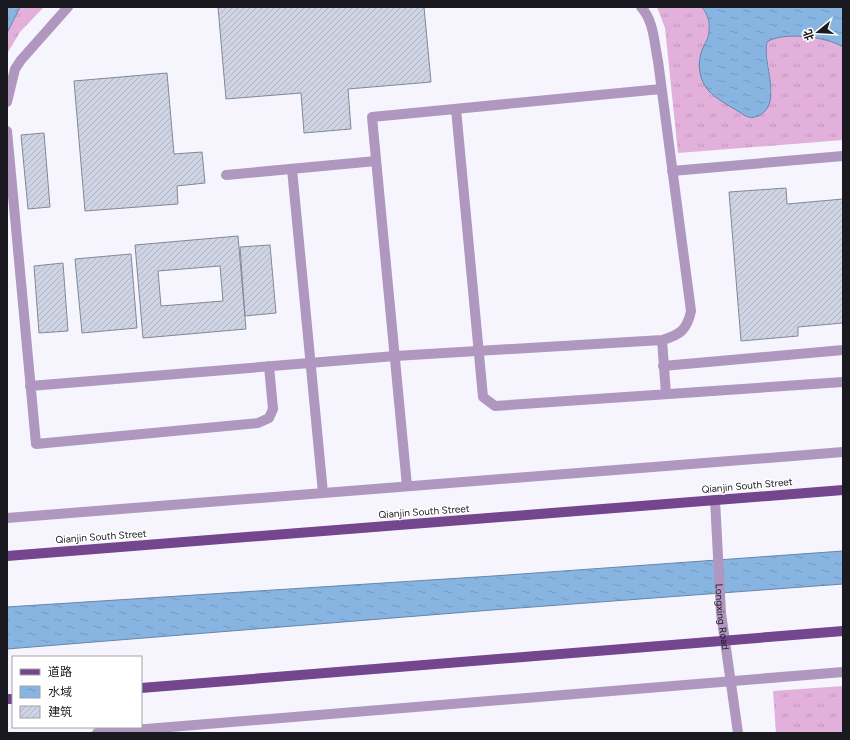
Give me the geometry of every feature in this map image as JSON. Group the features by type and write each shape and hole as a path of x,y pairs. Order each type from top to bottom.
{"main road":[{"name":"Qianjin South Street","path":"7,556 843,490"},
{"path":"142,688 843,631"}],"street":[{"path":"7,102 15,69 20,60 68,7"},
{"path":"30,386 395,356 662,340 673,337 682,332 689,321 691,311 652,28 649,17 641,7"},
{"path":"407,486 372,117 661,89"},
{"path":"456,109 483,397 495,406 843,382"},
{"path":"7,131 36,444 258,423 268,418 273,409 269,366"},
{"path":"672,171 843,156"},
{"path":"226,175 376,161"},
{"path":"292,169 323,493"},
{"path":"662,340 666,394"},
{"path":"664,366 843,350"},
{"path":"7,518 843,452"},
{"name":"Longxing Road","path":"715,500 721,613 738,733"},
{"path":"97,733 843,672"}],"green space":[{"path":"20,7 44,7 20,32 7,54 7,33"},
{"path":"657,7 702,7 708,19 709,30 701,52 772,94 766,47 767,42 783,37 794,36 827,40 843,47 843,140 678,153 665,28"},
{"path":"843,686 843,733 776,733 773,691"}],"water":[{"path":"7,7 20,7 7,33"},
{"path":"702,7 843,7 843,47 827,40 794,36 774,39 767,42 766,51 771,93 770,103 766,111 758,116 745,116 715,97 705,86 701,76 699,66 700,55 707,40 709,27 708,18"},
{"path":"843,551 843,584 492,610 7,649 7,607 493,576"}],"building":[{"path":"218,7 424,7 431,82 348,89 351,129 304,133 301,93 226,99"},
{"path":"167,73 174,154 202,152 205,183 177,186 178,204 85,211 74,81"},
{"path":"44,133 50,207 28,209 21,135"},
{"path":"786,188 787,204 843,199 843,323 798,327 798,336 741,341 729,192"},
{"path":"238,236 246,329 143,338 135,245","holes":["220,266 223,301 161,306 158,271"]},
{"path":"270,245 276,313 245,316 240,247"},
{"path":"131,254 137,328 82,333 75,259"},
{"path":"63,263 68,331 39,333 34,266"}]}
